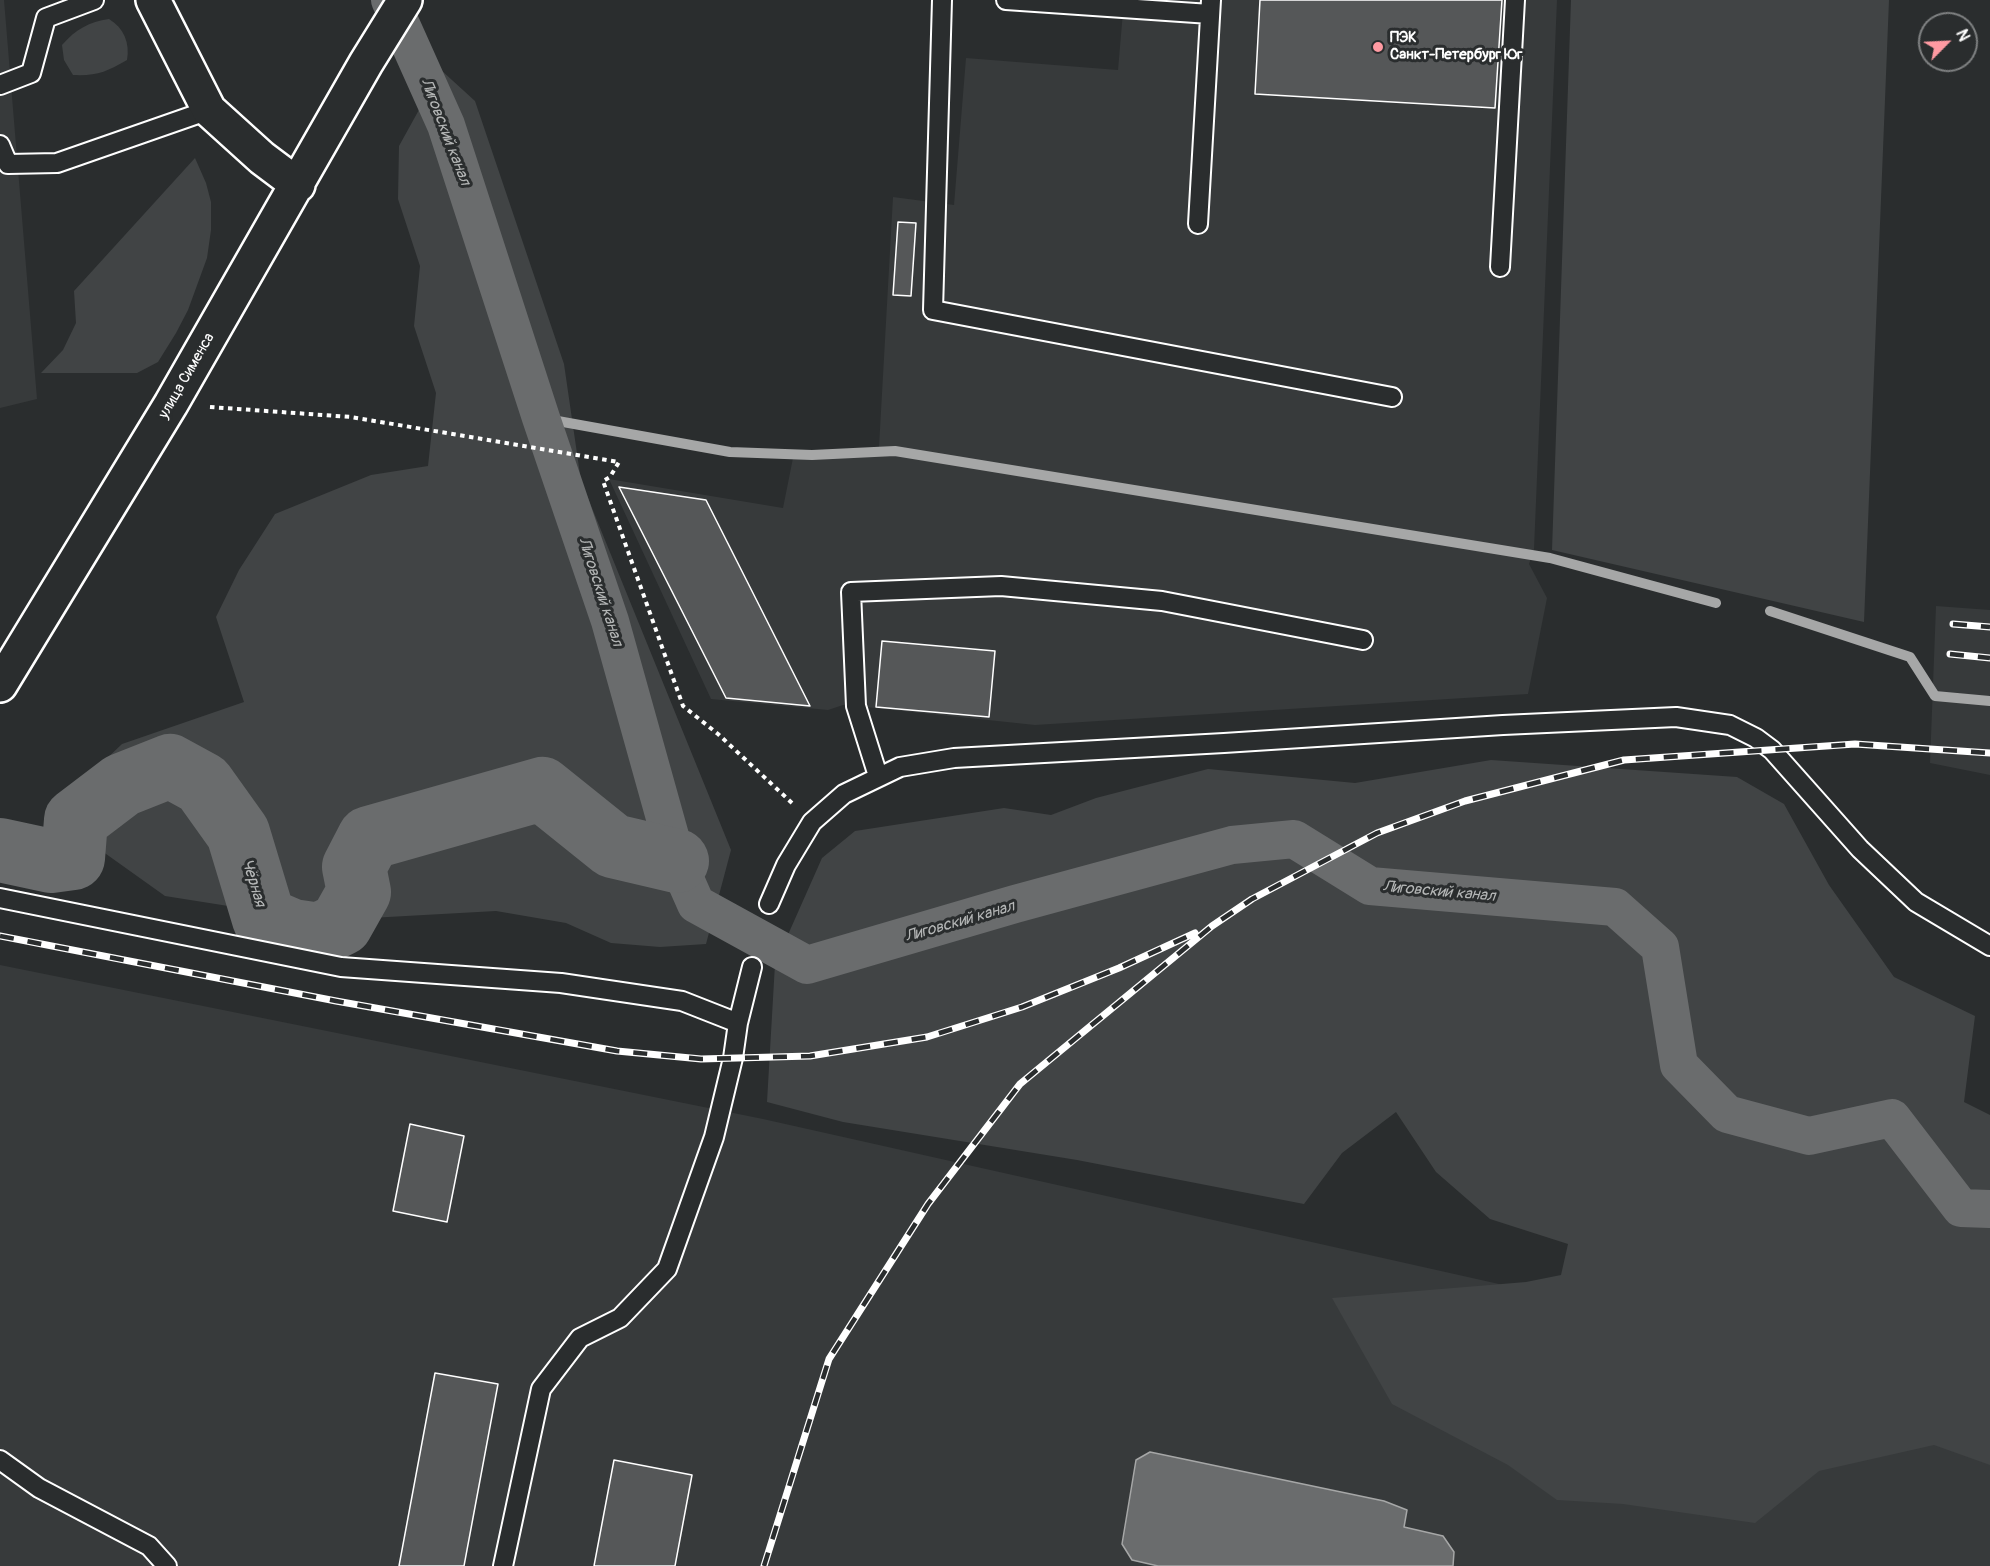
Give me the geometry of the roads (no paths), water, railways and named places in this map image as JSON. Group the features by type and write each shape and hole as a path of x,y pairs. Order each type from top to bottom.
{"street":[{"path":"153,0 209,110 262,158 298,185"},
{"name":"улица Сименса","path":"0,684 171,404 366,63 405,0"}],"lane":[{"path":"0,85 31,73 46,18 94,0"},
{"path":"942,0 933,310 1392,397"},
{"path":"1006,0 1211,7 1198,224"},
{"path":"1500,267 1515,0"},
{"path":"0,146 4,164 57,163 209,110"},
{"path":"878,776 856,706 851,592 1001,586 1036,589 1162,601 1363,640"},
{"path":"769,904 786,865 812,822 844,794 900,767 954,758 1503,724 1676,717 1730,725 1756,738 1772,750 1860,849 1916,902 1990,946"},
{"path":"0,898 341,968 561,983 682,1001 738,1023"},
{"path":"503,1566 541,1389 580,1338 620,1318 668,1269 714,1137 752,967"},
{"path":"0,1460 39,1488 149,1546 167,1566"}],"waterway":[{"name":"Лиговский канал","path":"390,0 446,125 610,621 677,861 696,904 807,965 1015,904 1232,845 1294,839 1370,886 1615,907 1660,947 1679,1065 1727,1114 1809,1136 1892,1118 1961,1208 1990,1209"},
{"path":"541,418 730,452 812,455 895,451 1550,558 1716,603"},
{"path":"1770,611 1910,657 1935,696 1990,701"},
{"name":"Чёрная","path":"0,850 51,861 73,858 76,820 122,785 170,766 203,784 238,833 264,919 292,931 319,935 341,924 359,892 354,867 369,838 542,789 613,846 677,861"}],"railway":[{"path":"1953,624 1990,627"},
{"path":"1950,654 1990,658"},
{"path":"764,1566 829,1359 928,1204 1020,1084 1212,926 1252,899 1377,833 1465,801 1624,760 1855,744 1990,753"},
{"path":"0,936 336,1001 617,1051 701,1059 810,1056 927,1037 1022,1007 1119,968 1195,933"}],"place":[{"name":"ПЭК Санкт-Петербург Юг","path":"1378,47"}]}
